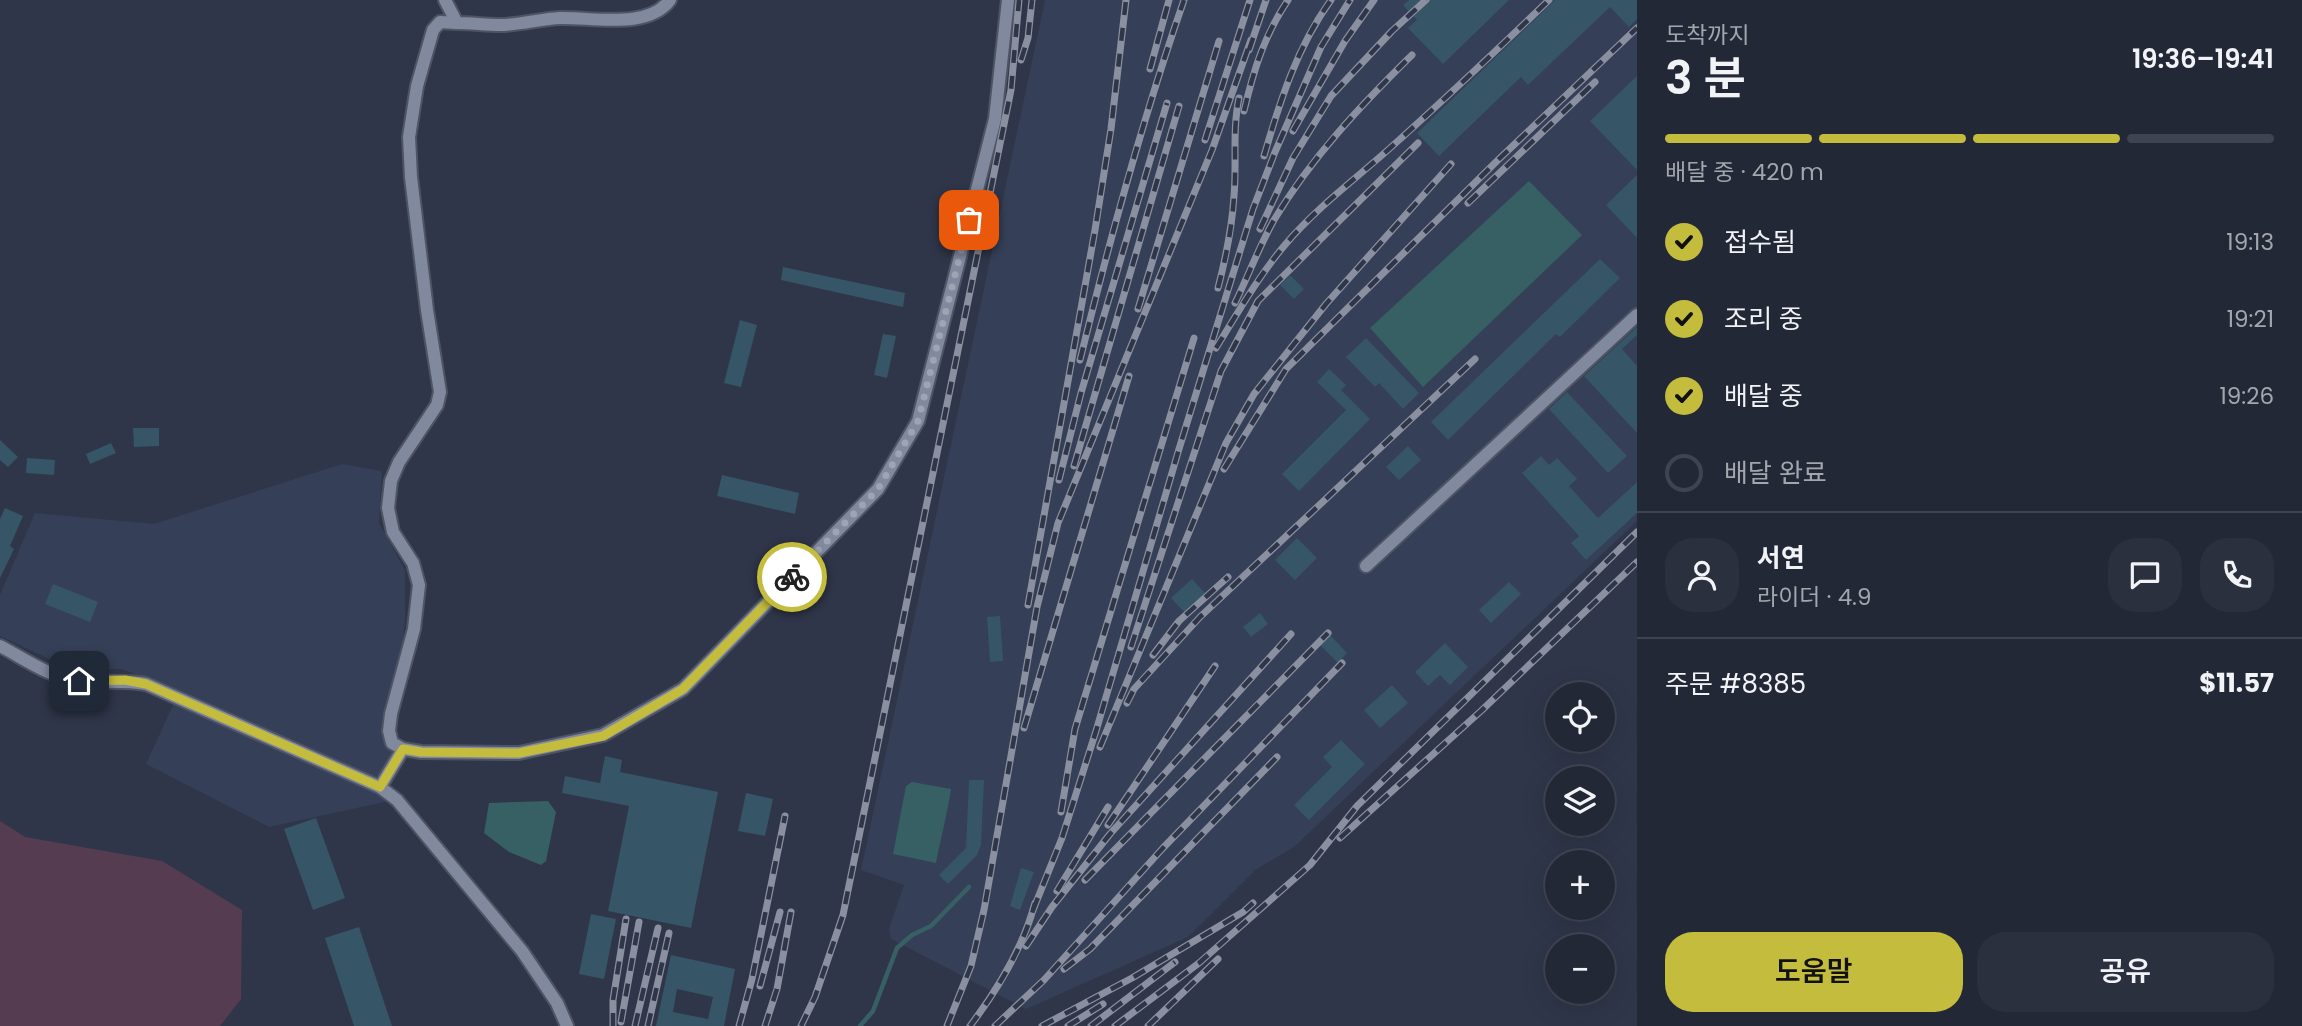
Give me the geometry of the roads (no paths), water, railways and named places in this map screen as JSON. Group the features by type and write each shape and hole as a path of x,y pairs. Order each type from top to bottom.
{"street":[{"path":"445,0 457,23"},
{"path":"670,0 664,8 633,19 599,21 565,18 503,25 440,22 433,30 417,86 409,136 411,177 440,392 437,405 398,463 391,481 388,508 393,532 413,563 419,584 414,629 391,714 392,743 403,749 421,752 519,753 603,736 683,689 878,489 918,421 995,119 1008,0"},
{"path":"1366,566 1637,315"},
{"path":"0,646 58,676 79,681 125,680 146,684 380,787 412,816 522,951 557,1003 567,1026"},
{"path":"380,787 403,749"}],"waterway":[{"path":"860,1026 873,1011 897,948 912,935 931,926 969,887"}],"railway":[{"path":"801,1026 815,997 843,915 1011,90 1019,0"},
{"path":"1021,60 1028,38 1032,0"},
{"path":"1028,605 1095,230 1111,129 1126,0"},
{"path":"1150,69 1169,0"},
{"path":"1080,360 1128,178 1184,0"},
{"path":"1205,140 1250,0"},
{"path":"1249,50 1266,0"},
{"path":"1244,111 1261,53 1288,0"},
{"path":"1264,156 1283,95 1299,56 1308,36 1331,0"},
{"path":"1033,910 1062,838 1096,731 1253,209 1321,47 1350,0"},
{"path":"1293,131 1345,41 1374,0"},
{"path":"1260,229 1293,158 1331,96 1392,31 1426,0"},
{"path":"1216,348 1265,270 1296,233 1321,207 1430,112 1549,0"},
{"path":"1224,469 1286,369 1499,159 1637,28"},
{"path":"947,1026 971,966 984,910 1037,607 1058,523 1212,150 1251,40"},
{"path":"1138,309 1219,41"},
{"path":"1235,303 1258,251 1288,197 1320,154 1412,55"},
{"path":"1468,203 1595,82"},
{"path":"1218,288 1232,220 1239,98"},
{"path":"1059,480 1081,393 1167,103"},
{"path":"1074,466 1179,106"},
{"path":"1131,647 1221,371 1258,301 1418,143"},
{"path":"1100,747 1226,443 1254,394 1326,304 1451,164"},
{"path":"1061,812 1075,729 1194,338"},
{"path":"1127,703 1134,689 1200,617 1475,359"},
{"path":"1024,728 1129,376"},
{"path":"1115,1026 1199,963 1310,865 1357,806 1637,532"},
{"path":"1340,838 1481,711 1637,562"},
{"path":"1153,655 1179,621 1228,577"},
{"path":"1085,880 1328,633"},
{"path":"1026,946 1052,907 1110,834 1291,634"},
{"path":"995,1026 1044,980 1163,848 1342,663"},
{"path":"1108,825 1215,666"},
{"path":"1064,969 1090,949 1277,757"},
{"path":"1057,891 1108,807"},
{"path":"739,1026 752,979 785,816"},
{"path":"970,1026 1009,968 1035,903"},
{"path":"1042,1026 1132,978 1243,912 1253,903"},
{"path":"760,986 780,912"},
{"path":"765,1026 777,989 791,912"},
{"path":"613,1026 613,1000 626,919"},
{"path":"621,1022 639,922"},
{"path":"635,1026 658,928"},
{"path":"648,1026 669,933"},
{"path":"1148,1026 1218,959"},
{"path":"1091,1026 1175,962"},
{"path":"1068,1026 1103,1004"}]}
